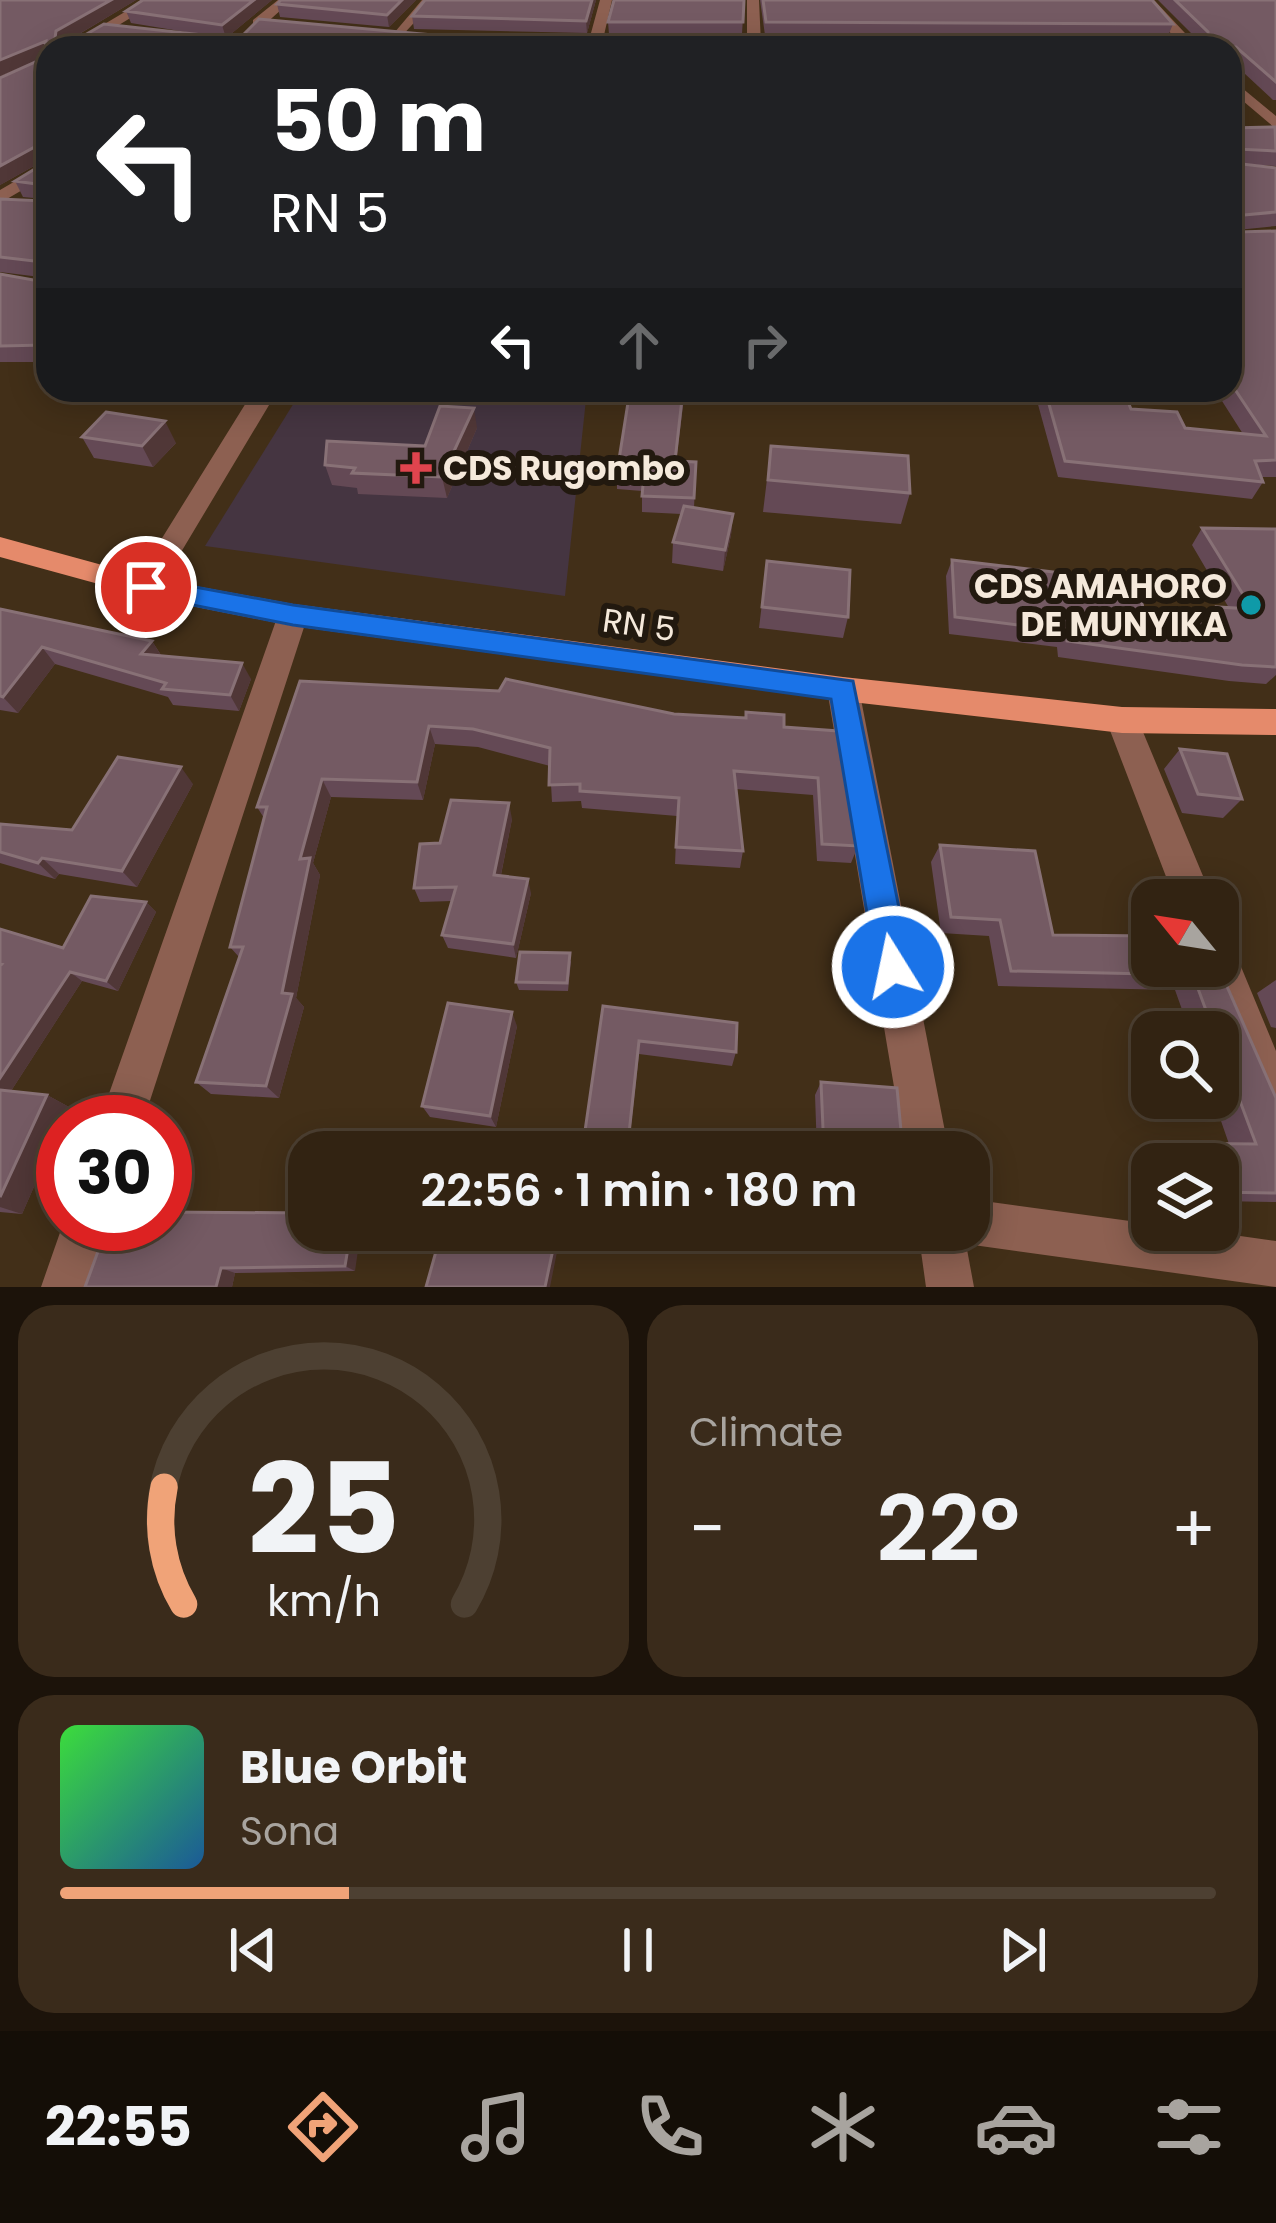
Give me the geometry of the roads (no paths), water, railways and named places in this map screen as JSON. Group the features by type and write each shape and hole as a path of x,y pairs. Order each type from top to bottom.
{"main road":[{"name":"RN 5","path":"0,547 146,587 293,615 843,689 1122,720 1276,722"}],"street":[{"path":"92,36 154,0"},
{"path":"244,35 286,0"},
{"path":"374,34 394,36 429,0"},
{"path":"598,36 606,0"},
{"path":"753,0 754,36"},
{"path":"1147,0 1180,36"},
{"path":"258,23 277,25"},
{"path":"106,28 127,32"},
{"path":"1242,93 1276,124"},
{"path":"0,201 36,176"},
{"path":"0,201 32,207"},
{"path":"146,587 259,402"},
{"path":"130,1095 293,615"},
{"path":"843,689 923,1131"},
{"path":"1122,720 1186,879"},
{"path":"1230,987 1276,1102"},
{"path":"990,1225 1276,1264"},
{"path":"65,1287 77,1251"},
{"path":"944,1251 950,1287"}],"place":[{"name":"CDS Rugombo","path":"416,468"},
{"name":"CDS AMAHORO DE MUNYIKA","path":"1251,605"}]}
